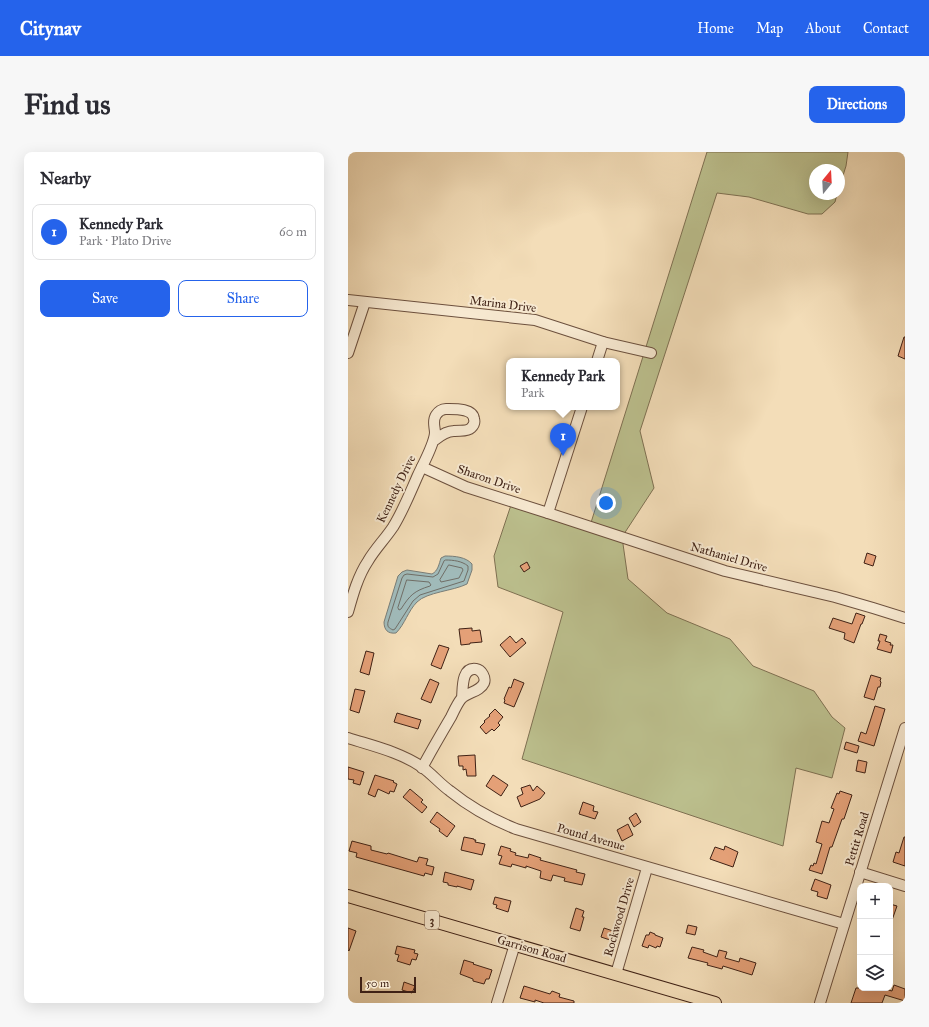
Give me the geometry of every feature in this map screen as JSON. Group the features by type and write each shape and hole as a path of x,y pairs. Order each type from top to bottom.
{"main road":[{"name":"Garrison Road","path":"348,896 715,1003"}],"street":[{"name":"Marina Drive","path":"348,300 535,320 603,342 651,353"},
{"path":"348,353 365,302"},
{"path":"598,358 603,342"},
{"path":"548,513 581,410"},
{"name":"Kennedy Drive","path":"348,612 352,595 360,575 402,512 434,440"},
{"name":"Sharon Drive","path":"422,467 466,487 548,513"},
{"name":"Nathaniel Drive","path":"548,513 725,571 835,597 905,618"},
{"path":"422,768 462,698"},
{"name":"Pettit Road","path":"820,1003 905,728"},
{"name":"Pound Avenue","path":"348,738 398,754 422,768 463,801 491,819 516,829 844,924"},
{"name":"Rockwood Drive","path":"616,974 647,868"},
{"path":"860,872 905,886"},
{"path":"497,1003 515,944"}],"green space":[{"path":"707,152 848,152 845,169 845,164 809,164 809,200 836,200 822,214 808,214 749,197 717,193 640,431 654,488 622,537 628,579 667,613 730,639 753,666 814,691 832,717 845,728 832,778 796,768 783,846 522,759 563,612 498,587 494,556 511,505 589,529"}],"water":[{"path":"445,556 463,558 472,564 472,570 467,584 421,599 414,606 396,633 387,631 384,622 398,576 407,570 432,574 437,569 441,558"}],"building":[{"path":"905,337 905,359 898,356"},
{"path":"867,553 876,556 873,566 864,563"},
{"path":"527,562 530,568 524,572 520,566"},
{"path":"856,613 865,616 854,643 844,639 845,633 829,628 833,618 852,624"},
{"path":"472,628 472,631 480,630 482,642 461,645 459,629"},
{"path":"880,634 887,636 885,641 891,643 890,645 893,645 891,653 877,649 880,641 878,641"},
{"path":"510,636 516,643 522,638 526,643 510,657 500,645"},
{"path":"439,645 449,648 441,669 431,665"},
{"path":"366,651 374,653 369,675 360,672"},
{"path":"871,675 881,678 880,687 878,687 874,700 864,697"},
{"path":"430,679 439,683 431,703 421,699"},
{"path":"514,679 524,683 514,707 504,703 504,699 509,687 511,688"},
{"path":"355,689 365,691 359,713 350,710"},
{"path":"875,706 885,709 874,746 858,741 861,732 866,734"},
{"path":"495,709 503,717 498,723 500,725 494,731 492,729 486,734 480,727"},
{"path":"397,713 421,720 418,729 394,722"},
{"path":"846,742 859,746 857,753 844,749"},
{"path":"475,755 476,776 467,776 466,769 463,770 463,766 459,766 458,756"},
{"path":"858,760 867,762 865,773 856,771"},
{"path":"348,767 364,772 360,785 353,783 354,780 348,779"},
{"path":"375,775 394,781 393,782 397,784 394,792 390,791 389,794 378,789 375,797 368,794"},
{"path":"493,775 508,785 501,796 486,786"},
{"path":"530,785 533,791 537,786 545,793 540,799 521,807 517,797 523,794 521,788"},
{"path":"410,789 423,800 421,802 427,807 422,813 403,797"},
{"path":"840,791 852,795 844,819 842,819 832,847 830,847 822,874 809,870 811,865 813,866 814,863 816,864 822,844 816,842 822,821 829,823 834,809 831,808 837,793 839,794"},
{"path":"583,802 594,806 593,811 598,812 595,819 579,814"},
{"path":"437,812 455,826 447,837 439,831 440,829 430,822"},
{"path":"636,813 641,822 634,827 629,818"},
{"path":"628,824 633,835 622,841 617,830"},
{"path":"464,837 474,839 476,840 475,842 485,844 482,855 461,850"},
{"path":"904,837 905,866 893,862 896,852 899,853"},
{"path":"352,841 371,846 371,850 388,853 417,862 419,857 428,859 426,865 434,867 432,875 425,873 424,876 356,857 357,853 349,851"},
{"path":"501,846 511,849 510,851 516,853 515,855 528,858 529,854 541,858 540,860 577,870 576,872 585,874 582,885 564,881 565,878 553,875 551,881 540,878 541,871 526,866 526,868 512,864 511,867 499,864 502,856 498,855"},
{"path":"725,846 738,852 733,867 710,859 715,847 724,850"},
{"path":"445,872 474,880 471,890 448,885 448,883 443,882"},
{"path":"815,879 831,885 827,899 817,896 818,892 811,890"},
{"path":"495,897 511,901 508,912 496,908 497,905 493,904"},
{"path":"893,905 897,906 893,917"},
{"path":"576,908 584,911 580,931 570,928"},
{"path":"688,925 697,927 695,935 686,933"},
{"path":"348,928 356,931 349,951 348,950"},
{"path":"604,928 613,931 610,940 601,937"},
{"path":"650,932 663,938 660,947 657,946 656,948 649,945 648,948 642,946 646,935 649,935"},
{"path":"397,946 415,950 414,953 418,954 416,960 412,959 410,965 397,961 399,955 395,954"},
{"path":"692,947 704,950 703,952 717,957 719,950 727,952 725,958 739,962 740,958 756,963 752,975 723,966 722,969 707,965 708,963 688,958"},
{"path":"464,960 492,970 489,979 486,979 484,984 473,981 473,979 460,974"},
{"path":"404,982 415,986 412,993 402,990"},
{"path":"894,985 905,989 905,1001 885,995 882,1003 851,1003 856,988 857,991 893,991"},
{"path":"524,986 550,994 552,991 560,994 559,997 574,1001 574,1003 544,1003 520,998"}],"place":[{"name":"Kennedy Park","path":"563,456"}]}
